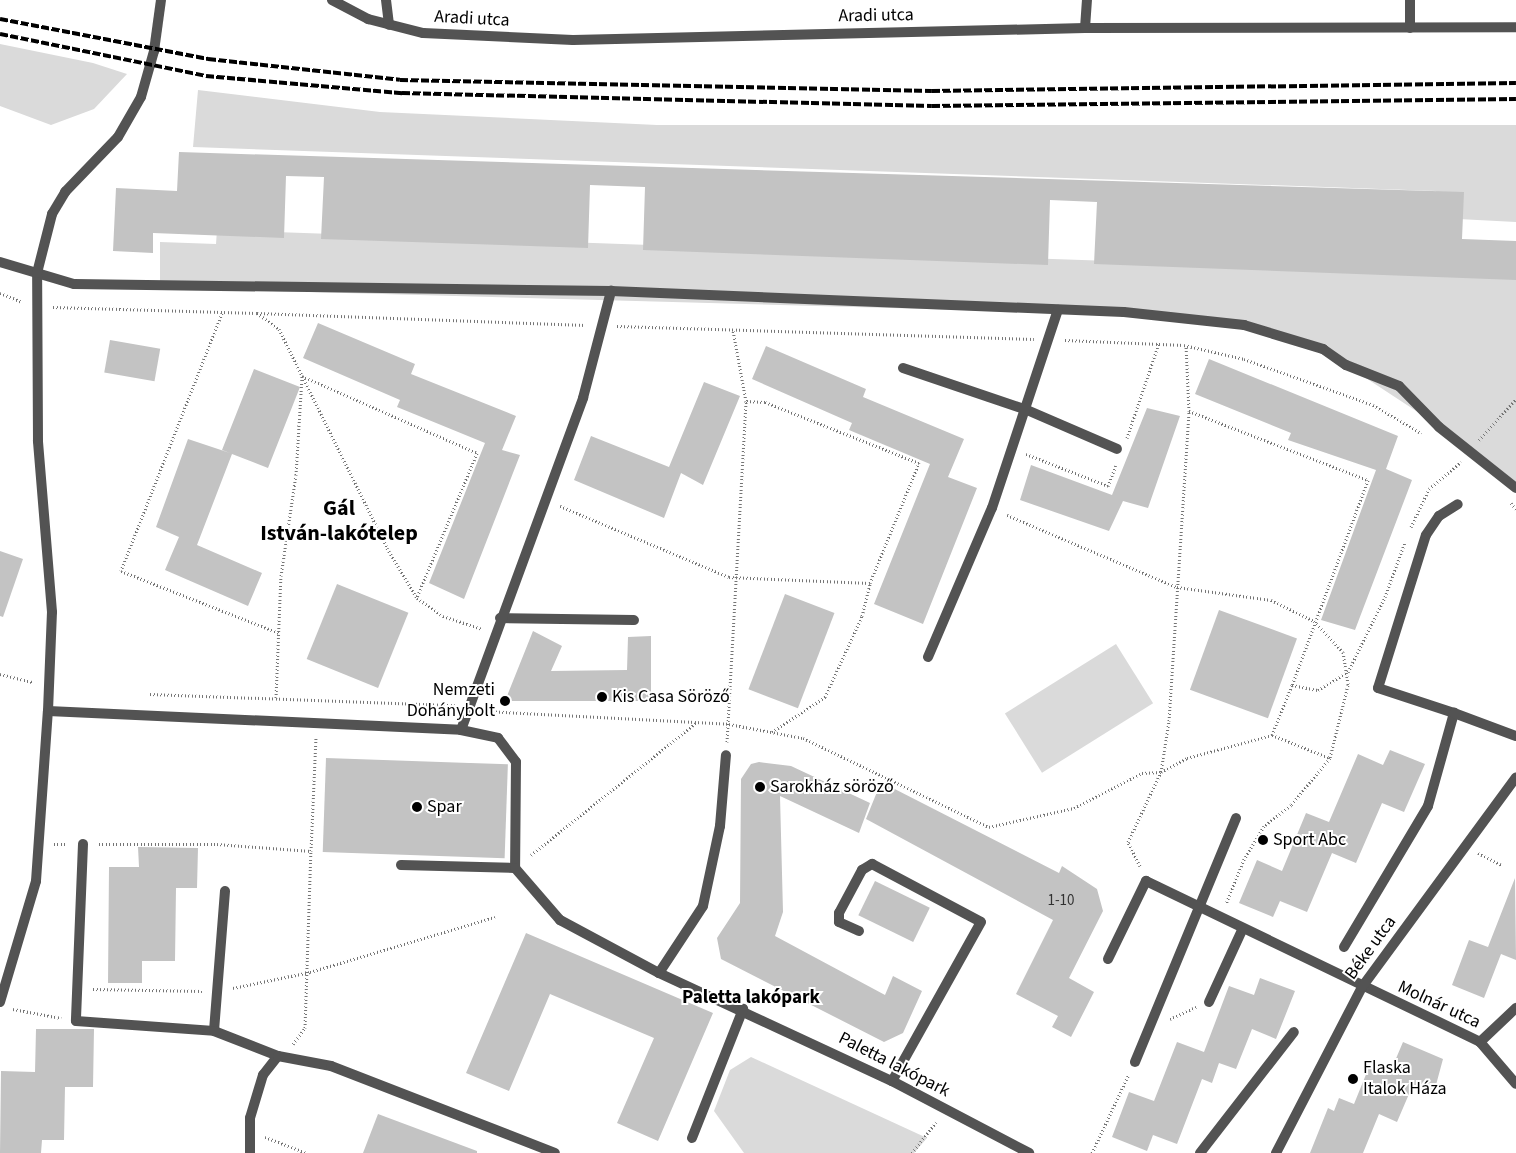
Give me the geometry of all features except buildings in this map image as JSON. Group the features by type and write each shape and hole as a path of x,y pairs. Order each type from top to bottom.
{"street":[{"path":"0,1002 3,983 36,881 48,711 52,612 38,442 37,273 52,214 65,192 118,137 140,98 154,51 161,0"},
{"name":"Aradi utca","path":"332,0 389,25 423,33 573,40 1085,28 1516,27"},
{"path":"386,0 389,25"},
{"path":"1085,28 1087,0"},
{"path":"1410,0 1410,28"},
{"path":"0,262 74,284 160,288 611,291 1186,316 1291,338 1399,386 1469,450 1516,488"},
{"path":"460,730 466,706 582,398 611,291"},
{"path":"928,657 992,508 1027,410 1058,310"},
{"path":"904,368 1027,410 1117,449"},
{"path":"1458,504 1439,516 1426,535 1378,688 1516,736"},
{"path":"500,618 634,620"},
{"path":"48,711 460,730 498,738 516,762 515,868 401,865"},
{"path":"1344,947 1428,806 1454,714"},
{"path":"660,973 703,906 720,826 726,755"},
{"name":"Béke utca","path":"1276,1153 1362,987 1516,777"},
{"path":"1135,1062 1236,818"},
{"path":"83,844 76,1021 214,1031 280,1057 331,1066 555,1153"},
{"path":"859,931 839,922 839,913 862,870 872,864 981,922 892,1081"},
{"name":"Paletta lakópark","path":"515,868 560,920 660,973 743,1008 892,1081 1029,1153"},
{"path":"1108,959 1146,881"},
{"name":"Molnár utca","path":"1146,881 1362,987 1480,1042 1516,1084"},
{"path":"214,1031 225,891"},
{"path":"1209,1002 1243,928"},
{"path":"692,1138 743,1008"},
{"path":"1480,1042 1516,1008"},
{"path":"1200,1153 1294,1032"},
{"path":"250,1153 250,1131 263,1075 280,1057"}],"path":[{"path":"0,293 37,306 257,313 279,329 386,548 417,598 444,616 494,633"},
{"path":"222,313 121,571 279,633"},
{"path":"726,755 746,400 733,330"},
{"path":"1146,881 1128,842 1161,772 1170,721 1188,411 1186,346"},
{"path":"302,376 477,453 417,598"},
{"path":"276,698 279,633 302,376"},
{"path":"1221,918 1244,859 1264,826 1291,804 1330,758 1348,672 1385,596 1429,489 1469,450 1516,399"},
{"path":"746,400 765,402 919,463 870,583 862,616 825,697 771,732"},
{"path":"1188,411 1368,480 1272,735"},
{"path":"544,499 736,578 870,583"},
{"path":"992,508 1177,587 1271,600 1314,621 1343,652 1348,672"},
{"path":"1292,685 1318,690 1348,672"},
{"path":"0,674 48,686"},
{"path":"150,694 466,706 486,711 729,724 802,738 989,827 1074,808 1142,773 1161,772 1187,758 1272,735 1330,758"},
{"path":"280,1057 305,1028 310,972 311,851 317,700"},
{"path":"515,868 697,722"},
{"path":"38,844 216,844 311,851"},
{"path":"1466,847 1502,865"},
{"path":"78,988 217,991 310,972 495,917"},
{"path":"1149,1029 1209,1002"},
{"path":"10,1008 76,1021"},
{"path":"1092,1153 1135,1062"},
{"path":"912,1153 933,1124 951,1112"},
{"path":"250,1131 306,1153"}],"shaded area":[{"path":"0,44 93,63 127,74 94,109 51,125 0,106"},
{"path":"198,90 380,112 657,125 1516,125 1516,222 1439,218 1436,191 193,147"},
{"path":"217,230 1516,275 1516,488 1439,426 1346,365 1291,338 1186,316 160,288 160,242 216,244"},
{"path":"1116,644 1153,703 1042,773 1005,713"},
{"path":"751,1057 927,1138 914,1153 744,1153 714,1111 730,1070"}],"railway":[{"path":"0,19 208,59 400,80 932,91 1516,83"},
{"path":"0,34 206,76 402,93 932,106 1516,99"}],"place":[{"name":"Kis Casa Söröző","path":"602,697"},
{"name":"Nemzeti Dohánybolt","path":"505,701"},
{"name":"Sarokház söröző","path":"760,787"},
{"name":"Spar","path":"417,807"},
{"name":"Sport Abc","path":"1263,840"},
{"name":"Flaska Italok Háza","path":"1353,1079"}],"district":[{"name":"Gál István-lakótelep","path":"339,520"},
{"name":"Paletta lakópark","path":"751,998"}]}
